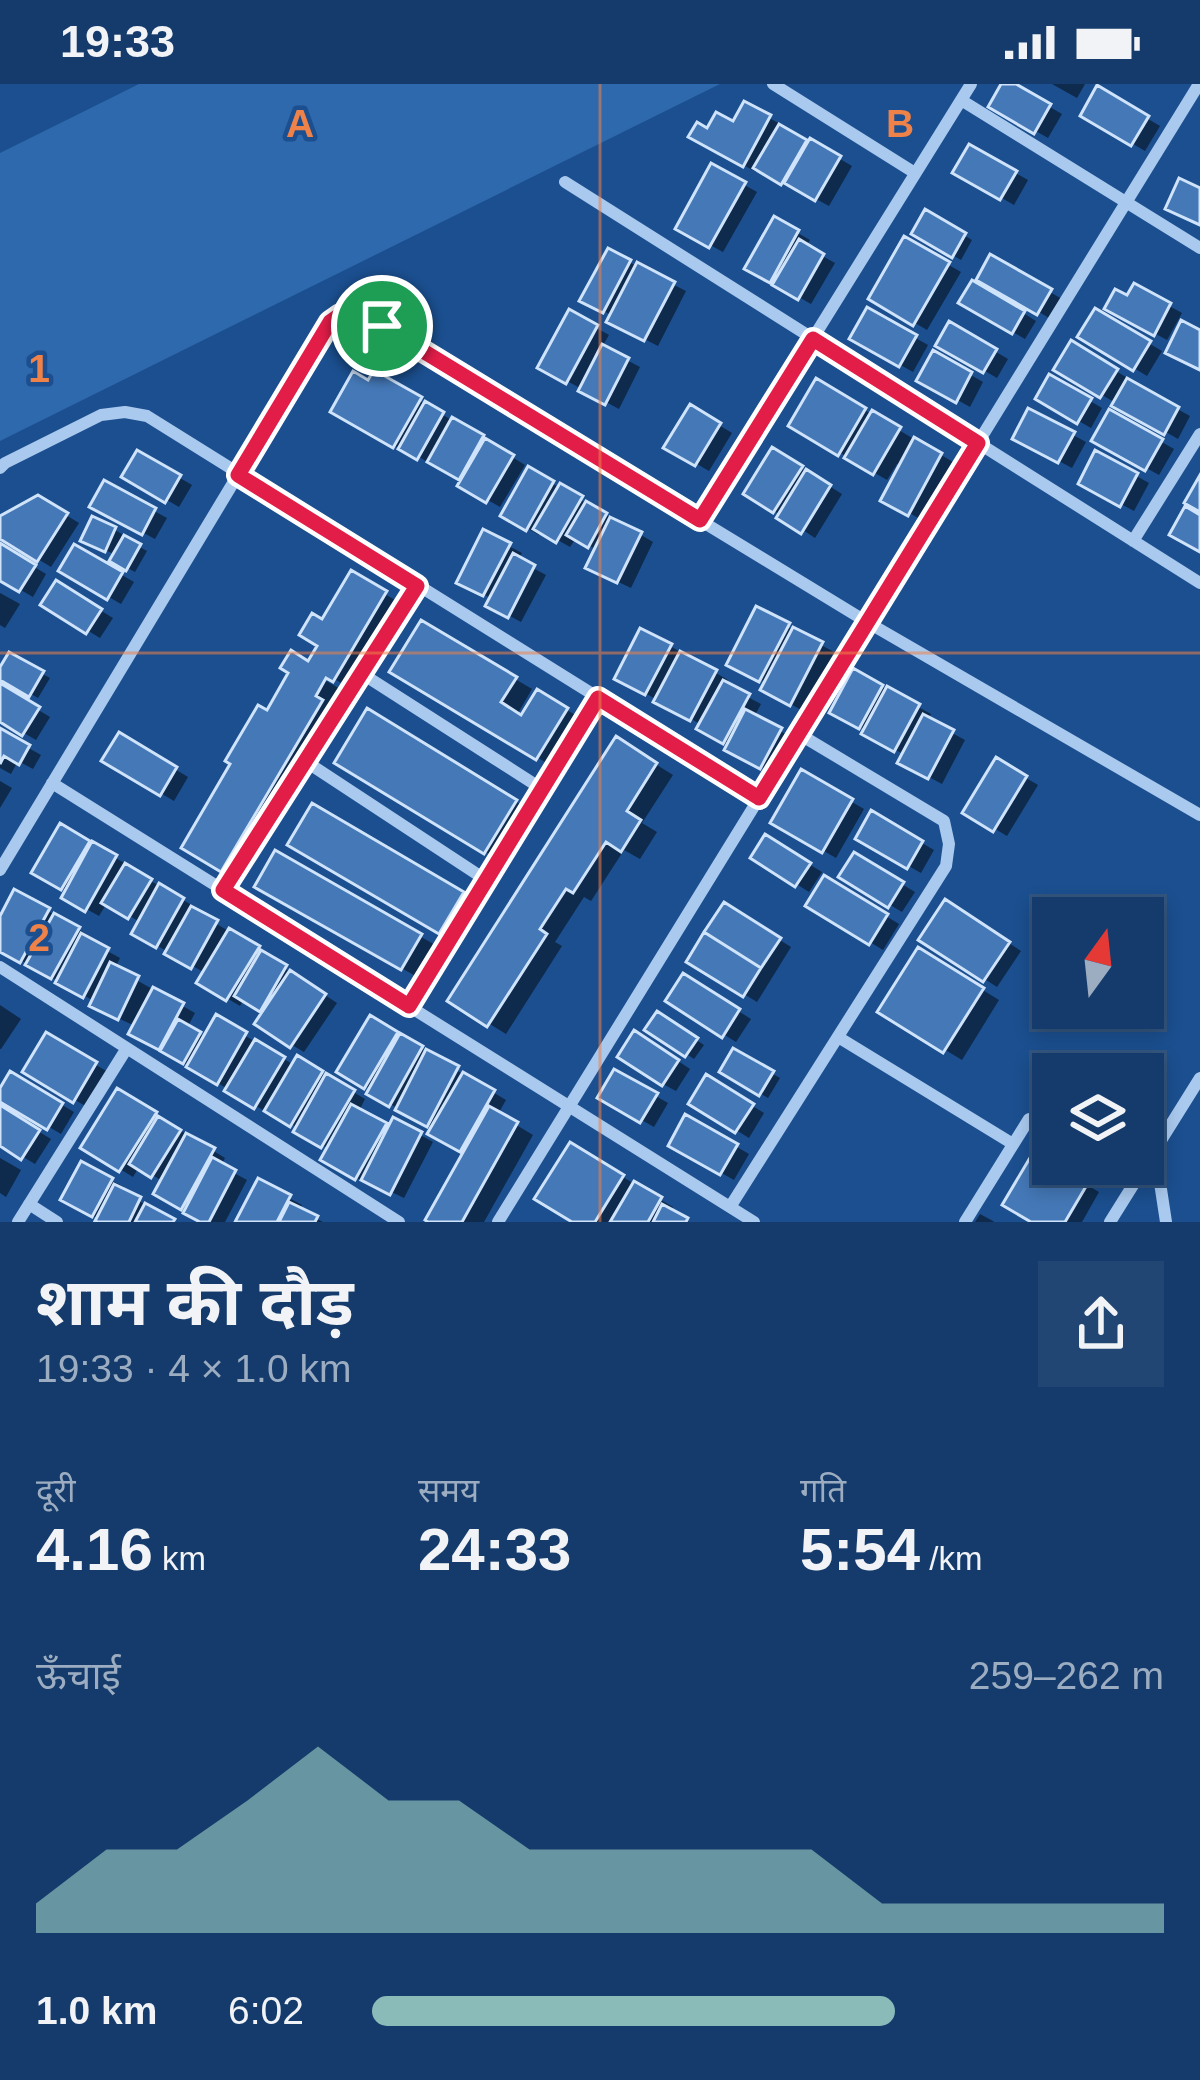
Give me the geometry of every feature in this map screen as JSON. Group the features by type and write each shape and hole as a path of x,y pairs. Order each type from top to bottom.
{"street":[{"path":"773,84 915,173"},
{"path":"700,520 971,84"},
{"path":"498,1222 1199,84"},
{"path":"961,100 1200,248"},
{"path":"566,182 1200,583"},
{"path":"0,870 330,322 351,314 382,326 867,622 1200,815"},
{"path":"0,468 101,415 147,416 759,798"},
{"path":"1133,541 1200,434"},
{"path":"223,890 417,586"},
{"path":"362,673 542,789"},
{"path":"409,1006 598,698"},
{"path":"730,1208 946,866 949,844 944,821 799,734"},
{"path":"305,761 486,880"},
{"path":"52,784 754,1222"},
{"path":"0,967 399,1222"},
{"path":"838,1036 1013,1144"},
{"path":"18,1222 127,1048"},
{"path":"1164,1134 1200,1078"},
{"path":"965,1222 1032,1122"},
{"path":"1160,1185 1166,1222"},
{"path":"1112,1221 1132,1186"},
{"path":"29,1204 57,1222"}],"shaded area":[{"path":"139,84 720,84 0,441 0,153"}],"building":[{"path":"1001,84 1016,84 1051,104 1034,134 988,107"},
{"path":"1097,85 1149,116 1131,146 1080,116"},
{"path":"744,101 771,115 743,167 688,137 697,122 707,128 716,112 733,121"},
{"path":"779,124 807,140 781,185 753,168"},
{"path":"810,138 841,156 815,201 784,183"},
{"path":"969,144 1017,171 1000,200 952,173"},
{"path":"711,163 746,182 709,248 675,229"},
{"path":"1179,178 1200,188 1200,225 1165,209"},
{"path":"925,209 966,233 952,258 911,234"},
{"path":"774,216 799,230 770,283 744,269"},
{"path":"904,236 950,262 913,326 868,299"},
{"path":"799,239 824,254 798,300 772,285"},
{"path":"608,248 631,260 603,313 579,301"},
{"path":"990,254 1052,289 1037,315 976,280"},
{"path":"637,262 675,282 644,341 606,322"},
{"path":"972,280 1025,311 1012,334 958,303"},
{"path":"1134,283 1171,303 1154,336 1104,309 1115,289 1127,295"},
{"path":"867,307 917,335 899,367 849,339"},
{"path":"1095,308 1151,341 1133,371 1077,337"},
{"path":"569,309 598,325 566,384 537,368"},
{"path":"1181,320 1200,330 1200,370 1165,353"},
{"path":"949,321 997,349 983,373 935,346"},
{"path":"1071,340 1118,369 1100,398 1053,370"},
{"path":"602,344 629,358 605,405 578,391"},
{"path":"933,350 972,372 956,403 916,381"},
{"path":"374,370 422,397 393,448 330,412 353,371 368,380"},
{"path":"1049,374 1092,398 1077,424 1035,399"},
{"path":"816,378 866,408 838,456 788,426"},
{"path":"1127,378 1179,407 1164,435 1111,406"},
{"path":"425,401 444,412 417,460 398,449"},
{"path":"690,404 721,423 695,466 663,448"},
{"path":"1028,408 1075,432 1058,463 1012,439"},
{"path":"1109,409 1163,439 1145,471 1091,441"},
{"path":"872,410 901,427 873,475 844,458"},
{"path":"452,417 484,435 459,480 427,462"},
{"path":"914,437 942,453 908,516 880,501"},
{"path":"485,438 514,455 486,503 457,486"},
{"path":"772,447 803,466 773,513 743,494"},
{"path":"137,450 181,475 165,503 121,477"},
{"path":"1095,450 1138,473 1120,507 1078,484"},
{"path":"528,466 554,481 526,531 500,516"},
{"path":"806,469 831,485 801,534 776,518"},
{"path":"1200,475 1200,512 1184,503"},
{"path":"104,480 156,508 142,535 89,507"},
{"path":"560,483 583,496 556,543 533,529"},
{"path":"38,495 68,513 37,562 0,539 0,516"},
{"path":"586,501 607,513 588,548 566,535"},
{"path":"1185,506 1200,515 1200,552 1169,535"},
{"path":"92,516 116,527 105,552 80,541"},
{"path":"610,517 642,532 617,583 585,568"},
{"path":"483,529 511,543 483,596 456,583"},
{"path":"124,535 141,544 126,571 109,561"},
{"path":"0,543 36,565 19,592 0,581"},
{"path":"74,544 123,572 107,600 58,571"},
{"path":"513,553 535,565 508,618 485,606"},
{"path":"351,570 387,591 333,682 326,678 316,696 323,700 221,872 181,848 258,705 267,710 288,673 280,668 291,650 308,661 317,646 299,635 312,613 322,619"},
{"path":"56,580 102,609 86,634 40,605"},
{"path":"756,606 790,623 759,682 726,665"},
{"path":"421,620 517,677 501,702 521,715 537,689 568,708 536,760 389,672"},
{"path":"793,627 823,642 790,706 760,690"},
{"path":"640,628 672,644 645,695 614,679"},
{"path":"680,651 717,670 690,721 653,702"},
{"path":"9,652 44,671 29,697 0,680 0,667"},
{"path":"853,668 883,685 859,729 829,713"},
{"path":"723,680 750,694 723,744 696,729"},
{"path":"0,683 40,707 22,736 0,722"},
{"path":"887,686 920,704 894,752 861,734"},
{"path":"367,708 517,800 484,854 334,763"},
{"path":"745,709 782,728 760,769 724,750"},
{"path":"923,714 954,730 928,779 897,763"},
{"path":"0,728 30,745 19,765 4,756 0,764"},
{"path":"119,732 177,767 160,796 101,761"},
{"path":"616,736 657,763 627,811 641,820 621,852 606,842 573,893 566,889 540,929 547,934 487,1027 447,1001"},
{"path":"996,757 1027,776 993,832 962,813"},
{"path":"801,769 853,799 822,853 770,823"},
{"path":"312,803 464,892 439,934 287,845"},
{"path":"871,810 923,841 907,869 855,839"},
{"path":"60,823 90,841 61,890 31,873"},
{"path":"765,834 811,863 795,887 750,858"},
{"path":"92,841 117,855 85,912 61,898"},
{"path":"275,850 422,934 401,970 254,887"},
{"path":"854,852 904,882 888,908 838,877"},
{"path":"125,863 152,879 128,919 101,903"},
{"path":"824,875 888,914 869,945 805,906"},
{"path":"159,883 184,898 156,948 131,934"},
{"path":"14,889 50,908 20,963 0,952 0,916"},
{"path":"945,899 1010,942 983,982 918,940"},
{"path":"724,902 781,938 761,968 704,932"},
{"path":"191,906 218,920 191,969 164,954"},
{"path":"54,913 80,927 51,979 25,965"},
{"path":"229,928 260,946 226,1001 196,983"},
{"path":"704,932 761,968 743,997 686,962"},
{"path":"81,933 109,948 83,998 55,983"},
{"path":"918,947 984,988 943,1053 877,1012"},
{"path":"261,950 287,965 260,1012 234,996"},
{"path":"110,962 139,976 118,1020 89,1006"},
{"path":"290,970 326,994 290,1048 254,1024"},
{"path":"683,973 740,1009 722,1038 665,1001"},
{"path":"153,987 184,1003 159,1050 128,1034"},
{"path":"657,1011 698,1038 685,1057 644,1030"},
{"path":"216,1014 247,1032 217,1085 186,1067"},
{"path":"370,1015 398,1032 364,1089 336,1072"},
{"path":"178,1019 201,1032 183,1064 160,1051"},
{"path":"634,1030 679,1060 662,1086 617,1057"},
{"path":"46,1032 97,1062 73,1103 22,1072"},
{"path":"400,1033 423,1046 389,1107 366,1094"},
{"path":"255,1039 285,1057 254,1109 224,1091"},
{"path":"733,1048 774,1071 759,1096 719,1072"},
{"path":"426,1049 459,1066 427,1127 395,1110"},
{"path":"297,1055 323,1071 290,1127 264,1111"},
{"path":"614,1069 658,1093 640,1123 597,1098"},
{"path":"10,1071 63,1103 47,1130 0,1102 0,1088"},
{"path":"463,1072 495,1090 460,1152 427,1134"},
{"path":"326,1073 355,1090 321,1148 293,1132"},
{"path":"706,1074 754,1104 735,1133 688,1104"},
{"path":"117,1088 157,1112 119,1172 80,1148"},
{"path":"351,1104 387,1123 355,1180 320,1160"},
{"path":"0,1105 40,1130 21,1160 0,1146"},
{"path":"489,1106 518,1122 462,1222 428,1222 425,1220"},
{"path":"685,1114 738,1144 720,1175 668,1146"},
{"path":"158,1116 181,1130 151,1178 129,1164"},
{"path":"393,1117 422,1132 390,1195 361,1180"},
{"path":"186,1133 215,1148 181,1210 153,1194"},
{"path":"570,1142 624,1175 595,1222 572,1222 534,1199"},
{"path":"1032,1154 1032,1185 1087,1185 1065,1222 1031,1222 1002,1205"},
{"path":"212,1157 236,1170 209,1222 200,1222 183,1213"},
{"path":"81,1161 113,1178 92,1217 60,1200"},
{"path":"258,1178 291,1195 277,1222 235,1222"},
{"path":"634,1181 662,1197 648,1222 610,1222"},
{"path":"114,1184 141,1197 129,1222 95,1221"},
{"path":"289,1202 318,1216 315,1222 279,1222"},
{"path":"145,1203 175,1219 135,1222"},
{"path":"662,1204 688,1218 686,1222 653,1222"}],"route":[{"path":"351,314 382,326 700,520 813,339 978,443 759,798 598,698 409,1006 223,890 417,586 238,475 330,322 351,314"}]}
